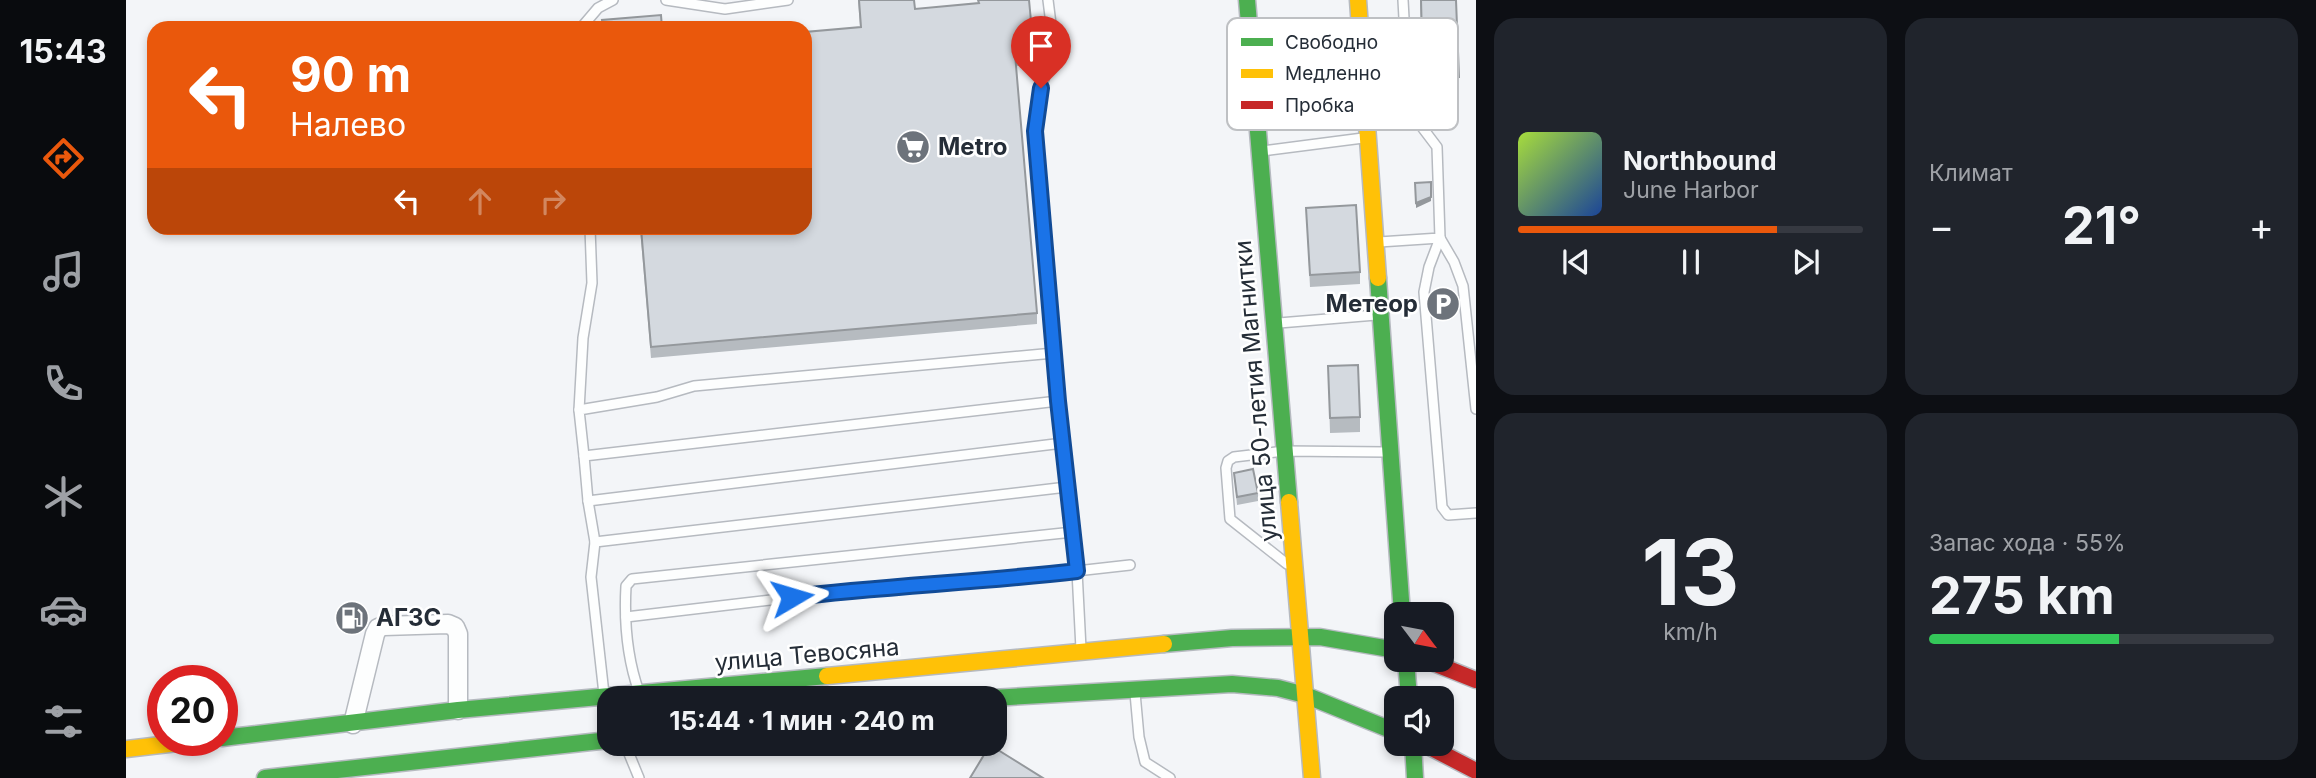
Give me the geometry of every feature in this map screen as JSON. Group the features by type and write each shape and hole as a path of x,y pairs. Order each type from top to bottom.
{"street":[{"name":"улица 50-летия Магнитки","path":"1247,0 1249,18"},
{"path":"1358,0 1359,18"},
{"name":"улица 50-летия Магнитки","path":"1258,130 1312,778"},
{"path":"1367,130 1401,602"},
{"path":"353,724 374,634 378,628 384,626 448,624 455,627 458,634 458,710"},
{"name":"улица Тевосяна","path":"712,686 1231,638 1320,637 1384,648"},
{"path":"1454,671 1476,680"},
{"path":"1007,697 1232,684 1278,688 1305,695 1384,727"},
{"name":"улица Тевосяна","path":"238,736 458,710 597,703"},
{"path":"265,778 597,741"},
{"path":"126,749 147,747"},
{"path":"1414,756 1415,778"},
{"path":"1447,756 1476,771"}],"lane":[{"path":"587,21 598,8 613,0"},
{"path":"666,0 725,9 788,0"},
{"path":"1048,0 1053,40 1050,61 1041,88 1035,131 1058,401 1077,571 1081,650"},
{"path":"1404,0 1405,18"},
{"path":"1424,130 1437,147 1440,238 1429,267 1424,292 1442,507 1448,515 1476,513"},
{"path":"1260,152 1368,137"},
{"path":"590,235 592,283 583,338 579,410 595,542 591,577 604,686"},
{"path":"1376,242 1440,238"},
{"path":"1440,238 1464,286 1476,409"},
{"path":"1274,323 1382,315"},
{"path":"579,410 657,397 694,386 1054,353"},
{"path":"584,456 1058,401"},
{"path":"588,501 1063,443"},
{"path":"1294,570 1232,521 1226,464 1231,459 1284,452 1392,452"},
{"path":"595,542 1067,487"},
{"path":"637,686 632,671 625,586 638,577 1073,532"},
{"path":"626,617 847,591 1004,579 1130,565"},
{"path":"1135,688 1139,737 1146,762 1170,778"},
{"path":"630,756 639,778"}],"building":[{"name":"Metro","path":"859,0 914,0 915,9 979,3 978,0 1029,0 1034,53 1015,54 1037,313 651,347 642,235 812,235 812,31 861,27"},
{"path":"1421,0 1456,0 1457,18 1421,18"},
{"path":"661,15 661,21 602,21"},
{"path":"1431,182 1431,197 1416,203 1415,183"},
{"path":"1356,205 1360,272 1310,275 1306,208"},
{"path":"1358,365 1360,417 1330,418 1328,366"},
{"path":"1253,469 1258,493 1237,497 1234,473"},
{"path":"983,756 1007,756 1043,778 970,778"}],"traffic: fast":[{"path":"1247,0 1249,18"},
{"path":"1258,130 1289,502"},
{"path":"1378,278 1401,602"},
{"path":"1164,644 1232,638 1320,637 1384,648"},
{"path":"1407,672 1408,686"},
{"path":"238,736 458,710 827,676"},
{"path":"1007,697 1232,684 1278,688 1305,695 1384,727"},
{"path":"265,778 597,741"},
{"path":"1414,756 1415,778"}],"traffic: slow":[{"path":"1358,0 1359,18"},
{"path":"1367,130 1378,278"},
{"path":"1289,502 1312,778"},
{"path":"827,676 1164,644"},
{"path":"126,749 147,747"}],"traffic: jam":[{"path":"1454,671 1476,680"},
{"path":"1447,756 1476,771"}],"place":[{"name":"Metro","path":"913,147"},
{"name":"Метеор","path":"1443,304"},
{"name":"АГЗС","path":"352,618"}],"route":[{"path":"792,597 1077,571 1058,401 1035,131 1041,88"}]}
